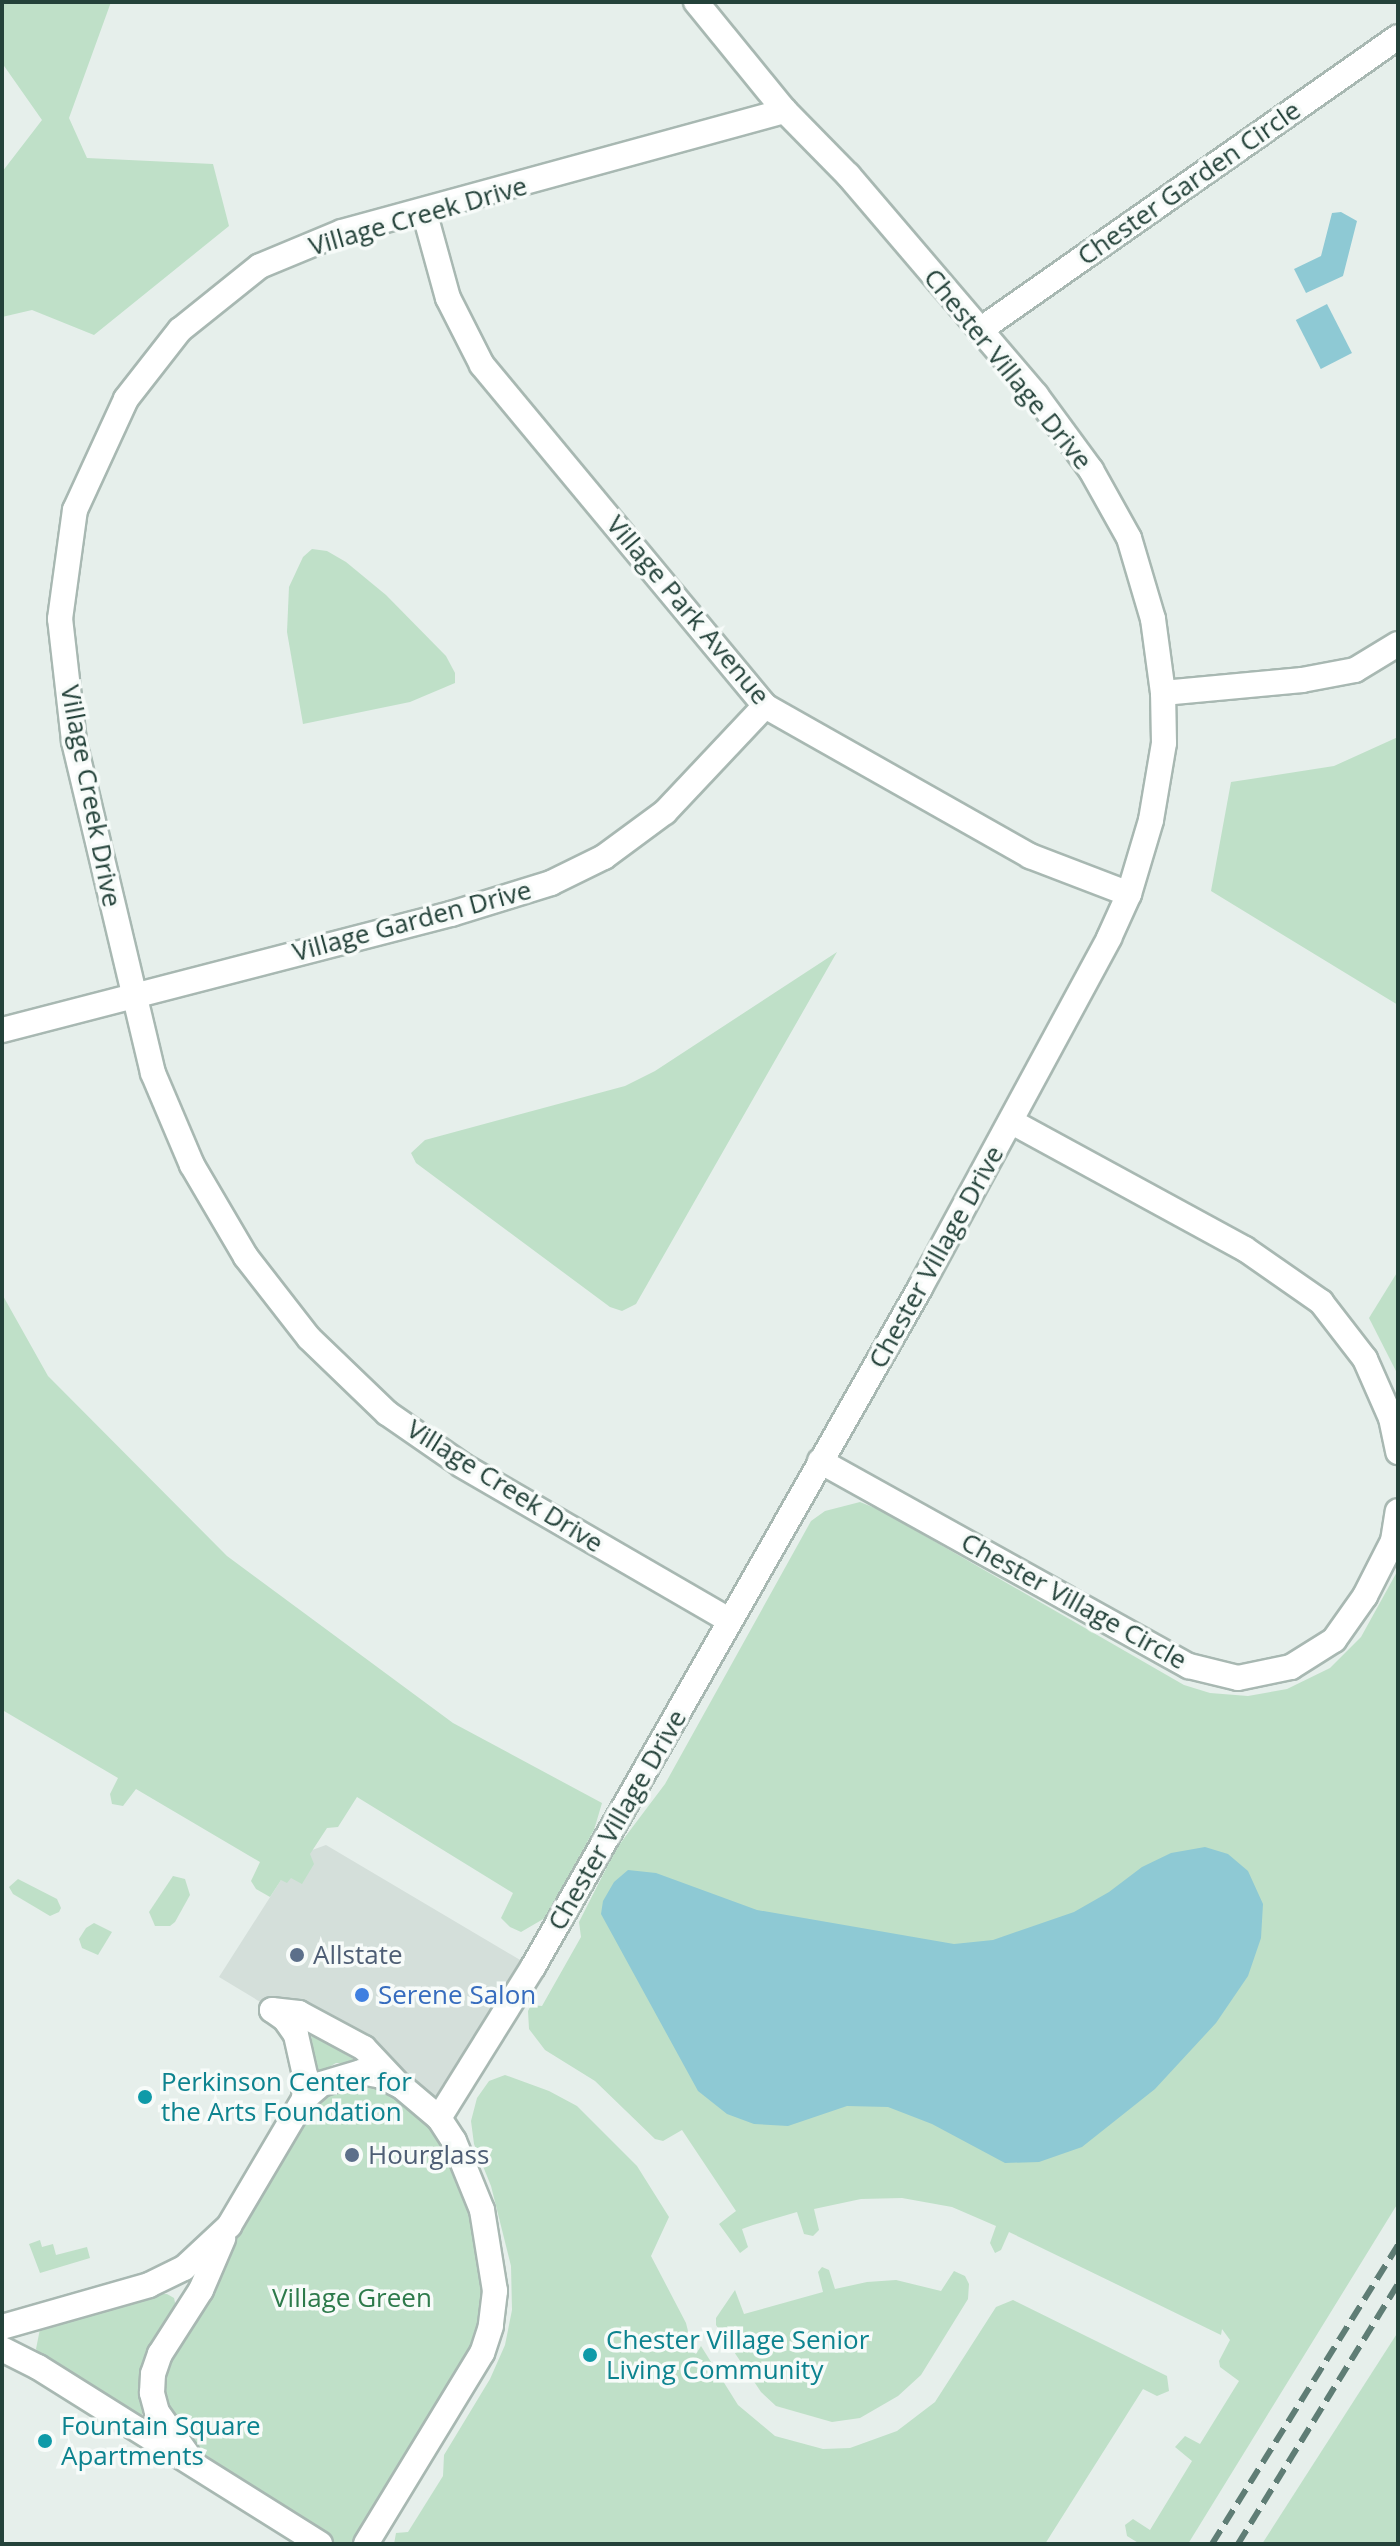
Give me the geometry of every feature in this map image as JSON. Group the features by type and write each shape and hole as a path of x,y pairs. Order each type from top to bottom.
{"street":[{"name":"Chester Village Drive","path":"439,2118 540,1954 1012,1122 1129,894 1151,820 1162,759 1163,693 1153,619 1129,538 1091,470 1036,395 848,175 785,111 696,2"},
{"name":"Chester Garden Circle","path":"980,330 1398,37"},
{"name":"Village Creek Drive","path":"729,1620 462,1465 387,1413 309,1338 246,1257 192,1165 153,1073 74,741 60,619 75,510 126,399 180,330 260,266 342,232 785,111"},
{"name":"Village Park Avenue","path":"424,211 448,298 482,365 765,706 1030,856 1129,894"},
{"path":"1163,693 1302,680 1355,670 1398,644"},
{"name":"Village Garden Drive","path":"2,1030 451,914 551,883 604,857 665,812 765,706"},
{"path":"1012,1122 1245,1249 1321,1302 1365,1359 1391,1418 1398,1452"},
{"name":"Chester Village Circle","path":"820,1461 1189,1666 1238,1678 1291,1667 1334,1640 1365,1596 1393,1541 1398,1511"},
{"path":"304,2099 305,2075 296,2035 285,2019 272,2010 299,2013 364,2048 401,2086 439,2118 454,2141 482,2210 495,2291 491,2326 482,2353 461,2393 366,2544"},
{"path":"202,2472 157,2412 152,2393 153,2374 160,2354 201,2290 229,2226 304,2099 321,2084 361,2072 381,2076 401,2086"},
{"path":"2,2327 169,2276 193,2261 229,2226"},
{"path":"2,2349 38,2367 320,2544"}],"shaded area":[{"path":"326,1845 532,1967 439,2118 364,2048 272,2009 219,1977 281,1880 304,1853"}],"green space":[{"path":"2,2 111,2 69,118 87,158 213,164 229,226 94,335 32,310 2,317 2,172 42,120 2,63"},
{"path":"312,549 327,551 346,562 386,595 446,656 455,673 455,683 410,702 303,724 287,632 289,587 303,557"},
{"path":"1398,737 1398,1005 1211,891 1231,782 1334,766"},
{"path":"837,952 636,1304 622,1311 610,1307 416,1163 411,1153 425,1140 625,1086 655,1071"},
{"path":"1398,1271 1398,1375 1369,1318"},
{"path":"2,1294 48,1376 227,1556 453,1723 602,1803 594,1830 545,1918 521,1932 510,1927 501,1918 513,1893 357,1797 338,1827 327,1828 310,1854 314,1864 302,1884 291,1878 287,1883 281,1880 270,1897 256,1889 251,1881 260,1862 136,1789 123,1806 112,1804 110,1794 118,1778 4,1711 2,1714"},
{"path":"860,1502 880,1510 1184,1685 1210,1693 1248,1696 1287,1689 1330,1668 1361,1637 1398,1570 1398,2203 1188,2544 1140,2544 1127,2536 1125,2525 1133,2519 1150,2530 1192,2461 1175,2447 1185,2436 1200,2444 1239,2381 1220,2367 1219,2361 1230,2340 1222,2329 1221,2335 1009,2232 1001,2250 995,2253 990,2243 996,2226 952,2207 902,2198 861,2199 814,2209 819,2230 813,2236 804,2234 797,2212 753,2225 742,2229 748,2247 740,2253 719,2224 736,2211 682,2130 663,2141 655,2139 595,2081 545,2050 529,2029 528,2011 531,2005 542,2006 581,1937 579,1922 616,1849 665,1784 811,1521 825,1511"},
{"path":"173,1876 185,1879 190,1895 175,1922 170,1926 155,1926 149,1912"},
{"path":"18,1879 57,1899 61,1908 59,1912 50,1916 13,1894 9,1887"},
{"path":"94,1923 112,1932 98,1955 82,1948 79,1939 86,1928"},
{"path":"311,2034 360,2063 336,2063 317,2074"},
{"path":"505,2075 549,2091 577,2106 637,2166 669,2217 651,2256 686,2323 688,2331 682,2345 696,2354 701,2346 738,2405 775,2436 823,2449 850,2448 897,2431 935,2402 996,2307 1013,2300 1167,2376 1169,2391 1157,2396 1143,2389 1045,2544 394,2544 396,2533 408,2532 443,2476 444,2455 490,2379 505,2345 512,2310 511,2266 491,2186 474,2144 471,2121 477,2098 489,2081"},
{"name":"Village Green","path":"339,2077 401,2087 467,2170 490,2325 366,2544 320,2544 170,2434 153,2374 304,2100"},
{"path":"40,2240 42,2247 53,2244 56,2255 87,2247 90,2258 40,2273 29,2244"},
{"path":"822,2267 829,2270 835,2289 896,2280 941,2291 954,2271 965,2276 969,2284 968,2299 921,2375 898,2396 860,2418 832,2422 776,2406 761,2392 716,2325 716,2318 735,2290 744,2314 823,2292 818,2272"},
{"path":"155,2294 167,2294 174,2298 176,2307 142,2415 138,2416 41,2356 36,2349 40,2329 50,2321"},
{"path":"1398,2332 1398,2544 1262,2544"}],"water":[{"path":"1341,212 1357,221 1343,276 1306,293 1294,269 1321,256 1332,213"},
{"path":"1327,304 1352,353 1321,369 1296,320"},
{"path":"1205,1847 1228,1854 1248,1871 1263,1904 1261,1938 1248,1976 1216,2023 1155,2089 1082,2147 1039,2162 1005,2163 932,2124 888,2107 847,2106 788,2126 754,2124 727,2114 698,2091 601,1914 603,1901 614,1882 628,1870 656,1873 757,1910 954,1944 993,1940 1074,1912 1109,1892 1142,1867 1171,1853"}],"railway":[{"path":"1212,2544 1398,2245"},
{"path":"1238,2544 1398,2284"}],"place":[{"name":"Allstate","path":"297,1955"},
{"name":"Serene Salon","path":"362,1995"},
{"name":"Perkinson Center for the Arts Foundation","path":"145,2097"},
{"name":"Hourglass","path":"352,2155"},
{"name":"Chester Village Senior Living Community","path":"590,2355"},
{"name":"Fountain Square Apartments","path":"45,2441"}]}
